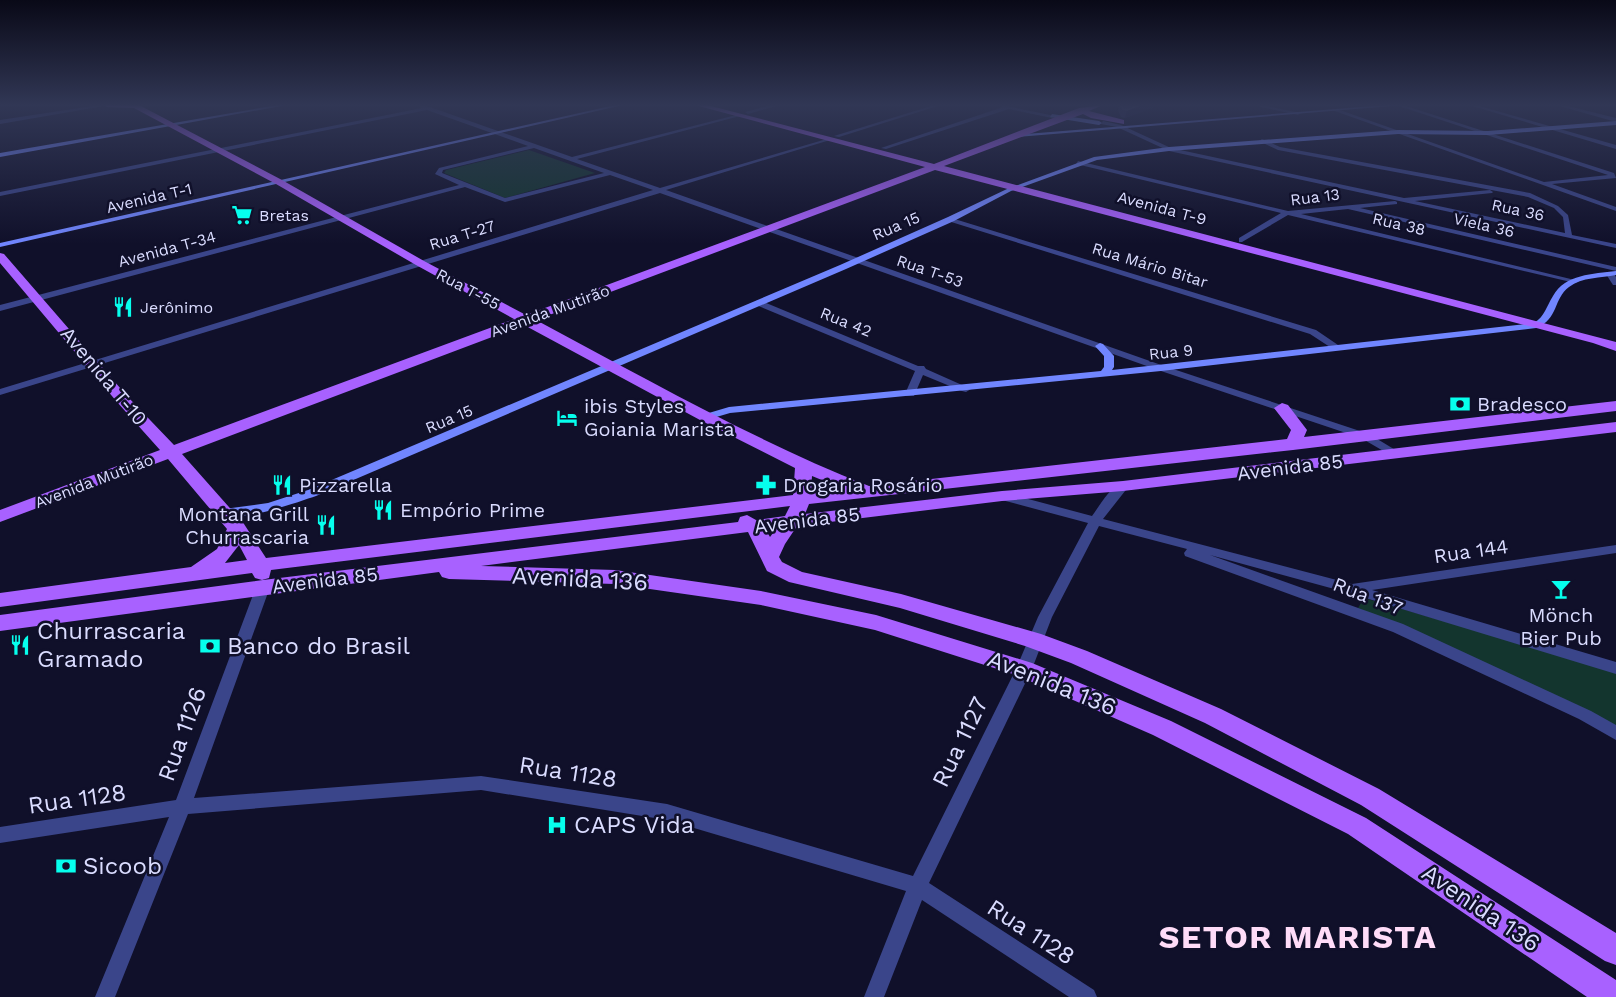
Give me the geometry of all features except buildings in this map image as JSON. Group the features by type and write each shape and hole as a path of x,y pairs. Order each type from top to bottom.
{"main road":[{"name":"Rua T-55","path":"222,152 420,263 706,417 803,466 866,491"},
{"name":"Avenida T-9","path":"887,152 1481,311 1616,339"},
{"name":"Avenida T-9","path":"895,152 931,163"},
{"name":"Avenida Mutirão","path":"0,503 166,448 521,318 961,152"},
{"name":"Avenida Mutirão","path":"931,163 966,152"},
{"name":"Avenida T-9","path":"1020,186 1242,240 1540,323 1616,347"},
{"name":"Avenida T-10","path":"3,262 43,295 166,448 237,528 261,565 263,587"},
{"path":"1481,311 1494,321 1500,330"},
{"name":"Avenida 85","path":"0,600 187,574 866,491 1293,445 1616,406"},
{"path":"1282,408 1299,430 1293,445"},
{"name":"Avenida 85","path":"0,623 263,587 752,526 1002,496 1123,486 1616,427"},
{"name":"Avenida Mutirão","path":"0,516 166,448"},
{"path":"769,559 776,542 791,522 801,499 805,486 803,466"},
{"path":"734,507 762,538 769,559"},
{"path":"187,574 203,568 224,554 231,547 237,528"},
{"name":"Avenida 136","path":"769,559 781,570 796,577 901,601 1033,640 1079,657 1213,716 1370,797 1616,950"},
{"name":"Avenida 136","path":"420,568 467,574 615,577 761,598 876,624 1024,669 1162,728 1357,826 1614,997"}],"street":[{"path":"0,194 211,152"},
{"name":"Avenida T-1","path":"0,243 405,152"},
{"path":"511,152 441,169 438,174 506,200 609,173"},
{"name":"Rua T-53","path":"548,152 1161,368 1365,436 1396,454"},
{"path":"570,160 602,152"},
{"name":"Rua T-27","path":"0,392 786,152"},
{"name":"Rua 15","path":"224,513 249,512 278,506 312,493 759,303 951,219 1020,186 1078,163 1096,158 1149,152"},
{"name":"Rua 36","path":"1181,152 1616,246"},
{"path":"1297,152 1538,198 1556,207 1566,216 1569,234"},
{"path":"1454,152 1616,209"},
{"path":"1544,152 1616,175"},
{"name":"Rua 38","path":"1078,163 1575,281"},
{"name":"Rua 13","path":"1242,240 1287,213 1510,191 1543,183 1616,175"},
{"name":"Avenida T-34","path":"0,308 465,185"},
{"name":"Viela 36","path":"1346,207 1614,272"},
{"name":"Rua 38","path":"1304,211 1308,216 1321,221"},
{"name":"Rua Mário Bitar","path":"951,219 1313,332 1336,347"},
{"path":"1540,323 1550,315 1561,290 1575,281 1614,272 1616,283"},
{"name":"Rua 42","path":"759,303 966,388"},
{"name":"Rua 9","path":"706,417 729,410 1161,368 1500,330 1540,323"},
{"path":"1100,346 1109,356 1109,367 1104,373"},
{"path":"910,394 921,368"},
{"name":"Rua 1127","path":"874,997 918,886 1024,669 1033,640 1095,521 1111,497 1123,486"},
{"name":"Rua 137","path":"1002,496 1352,589 1616,669"},
{"name":"Rua 137","path":"1095,521 1344,606 1398,627 1585,715 1616,733"},
{"name":"Rua 144","path":"1352,589 1616,549"},
{"name":"Rua 1126","path":"105,997 182,807 263,587"},
{"path":"1344,606 1352,589"},
{"name":"Rua 1128","path":"0,835 182,807 481,783 667,812 918,886 1087,997"}],"green space":[{"path":"523,152 533,152 595,173 505,198 444,173 446,170"},
{"path":"1364,598 1616,671 1616,727 1579,706 1358,608"}],"place":[{"name":"Bretas","path":"242,215"},
{"name":"Jerônimo","path":"123,307"},
{"name":"Bradesco","path":"1460,404"},
{"name":"ibis Styles Goiania Marista","path":"567,418"},
{"name":"Pizzarella","path":"282,485"},
{"name":"Drogaria Rosário","path":"766,485"},
{"name":"Empório Prime","path":"383,510"},
{"name":"Montana Grill Churrascaria","path":"326,525"},
{"name":"Mönch Bier Pub","path":"1561,589"},
{"name":"Churrascaria Gramado","path":"20,645"},
{"name":"Banco do Brasil","path":"210,646"},
{"name":"CAPS Vida","path":"557,825"},
{"name":"Sicoob","path":"66,866"}],"district":[{"name":"SETOR MARISTA","path":"1298,937"}]}
